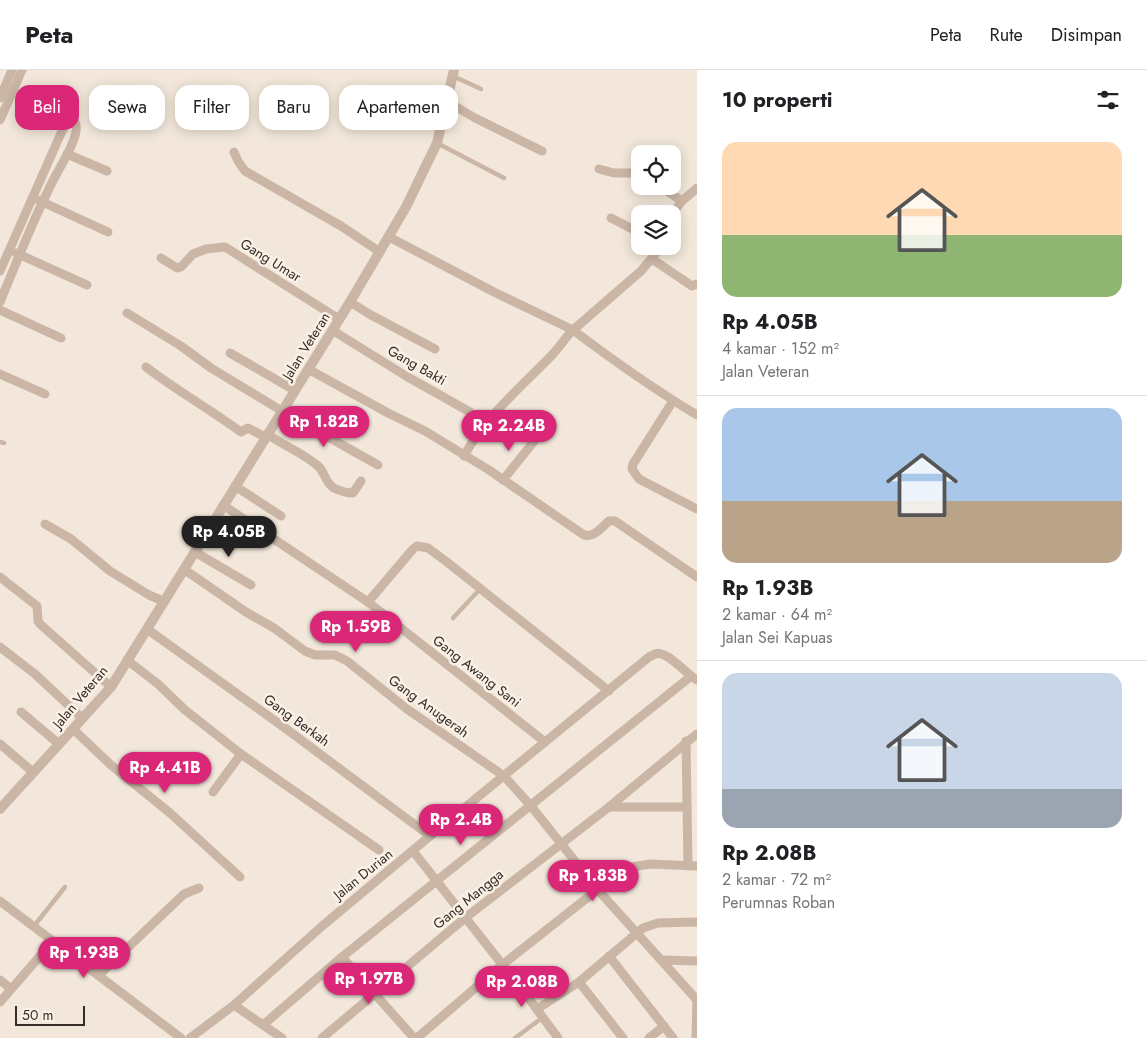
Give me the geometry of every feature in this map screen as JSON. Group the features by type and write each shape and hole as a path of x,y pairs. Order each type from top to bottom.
{"street":[{"path":"0,98 12,70"},
{"path":"0,120 22,70"},
{"path":"458,108 542,152"},
{"path":"0,271 9,250 38,199 67,154 77,128 76,123 71,119 68,120 62,131 38,199 20,254 0,302"},
{"name":"Jalan Veteran","path":"0,809 111,687 389,237 437,143 440,130"},
{"path":"234,152 245,171 341,226 380,252"},
{"path":"67,154 107,171"},
{"path":"598,169 614,173 631,174"},
{"path":"679,205 697,188"},
{"path":"673,195 682,201"},
{"path":"38,199 108,232"},
{"path":"611,218 631,228"},
{"path":"389,237 572,330 613,361 697,415"},
{"name":"Gang Umar","path":"161,258 177,268 181,267 193,254 206,249 225,247 339,319"},
{"path":"9,250 87,285"},
{"path":"464,456 499,408 555,352 572,330 641,271 654,255"},
{"path":"652,259 692,286 697,284"},
{"path":"350,302 371,316 435,349"},
{"path":"0,310 61,338"},
{"path":"127,313 181,346 211,368 282,411 378,465"},
{"name":"Gang Bakti","path":"332,330 406,376 470,412 483,428"},
{"path":"230,353 294,390"},
{"path":"146,367 241,432 248,428 316,464 324,471 327,481 333,487 353,493 361,482"},
{"path":"308,368 388,413 426,431 489,470 584,535 593,535 608,521 615,521 697,576"},
{"path":"0,374 45,394"},
{"path":"673,401 633,464 632,469 639,479 697,509"},
{"path":"503,480 535,440"},
{"path":"235,486 281,516"},
{"name":"Gang Awang Sani","path":"223,505 368,602 545,742"},
{"path":"45,524 71,539 122,578 149,595 164,601"},
{"path":"368,602 418,546 428,548 609,690"},
{"path":"195,552 252,585"},
{"name":"Gang Anugerah","path":"185,570 246,612 274,628 305,651 315,655 335,655 347,660 407,709 504,776 531,806 598,890 697,1000"},
{"path":"0,577 37,606 40,624 111,687"},
{"name":"Gang Berkah","path":"147,629 285,728 430,836"},
{"path":"0,647 35,674 82,718"},
{"name":"Jalan Durian","path":"190,1038 234,1005 321,927 430,836 655,654 660,653 667,656 694,678"},
{"path":"127,660 158,684 185,710 241,754 379,850"},
{"path":"263,1025 436,880 694,678"},
{"path":"21,712 58,744"},
{"path":"73,729 111,765 170,813 240,877"},
{"name":"Gang Mangga","path":"322,1038 465,918 609,807 686,741 697,734"},
{"path":"342,957 415,1038 502,965 626,868 650,864 692,866 687,807 686,741"},
{"path":"0,744 32,772"},
{"path":"213,792 241,754"},
{"path":"609,807 687,807"},
{"path":"413,851 558,1038"},
{"path":"99,975 184,894 199,888"},
{"path":"0,901 181,1038"},
{"path":"537,1010 579,982 637,932 658,923 697,922"},
{"path":"0,1002 53,941"},
{"path":"610,956 673,1038"},
{"path":"662,960 697,961"},
{"path":"0,980 11,989"},
{"path":"579,982 623,1038"},
{"path":"696,1038 697,1000"},
{"path":"234,1005 282,1038"},
{"path":"649,1038 664,1026"}],"lane":[{"path":"453,73 481,89"},
{"path":"437,143 504,178"},
{"path":"454,618 481,588"},
{"path":"34,926 65,887"},
{"path":"514,1038 542,1018"}]}
